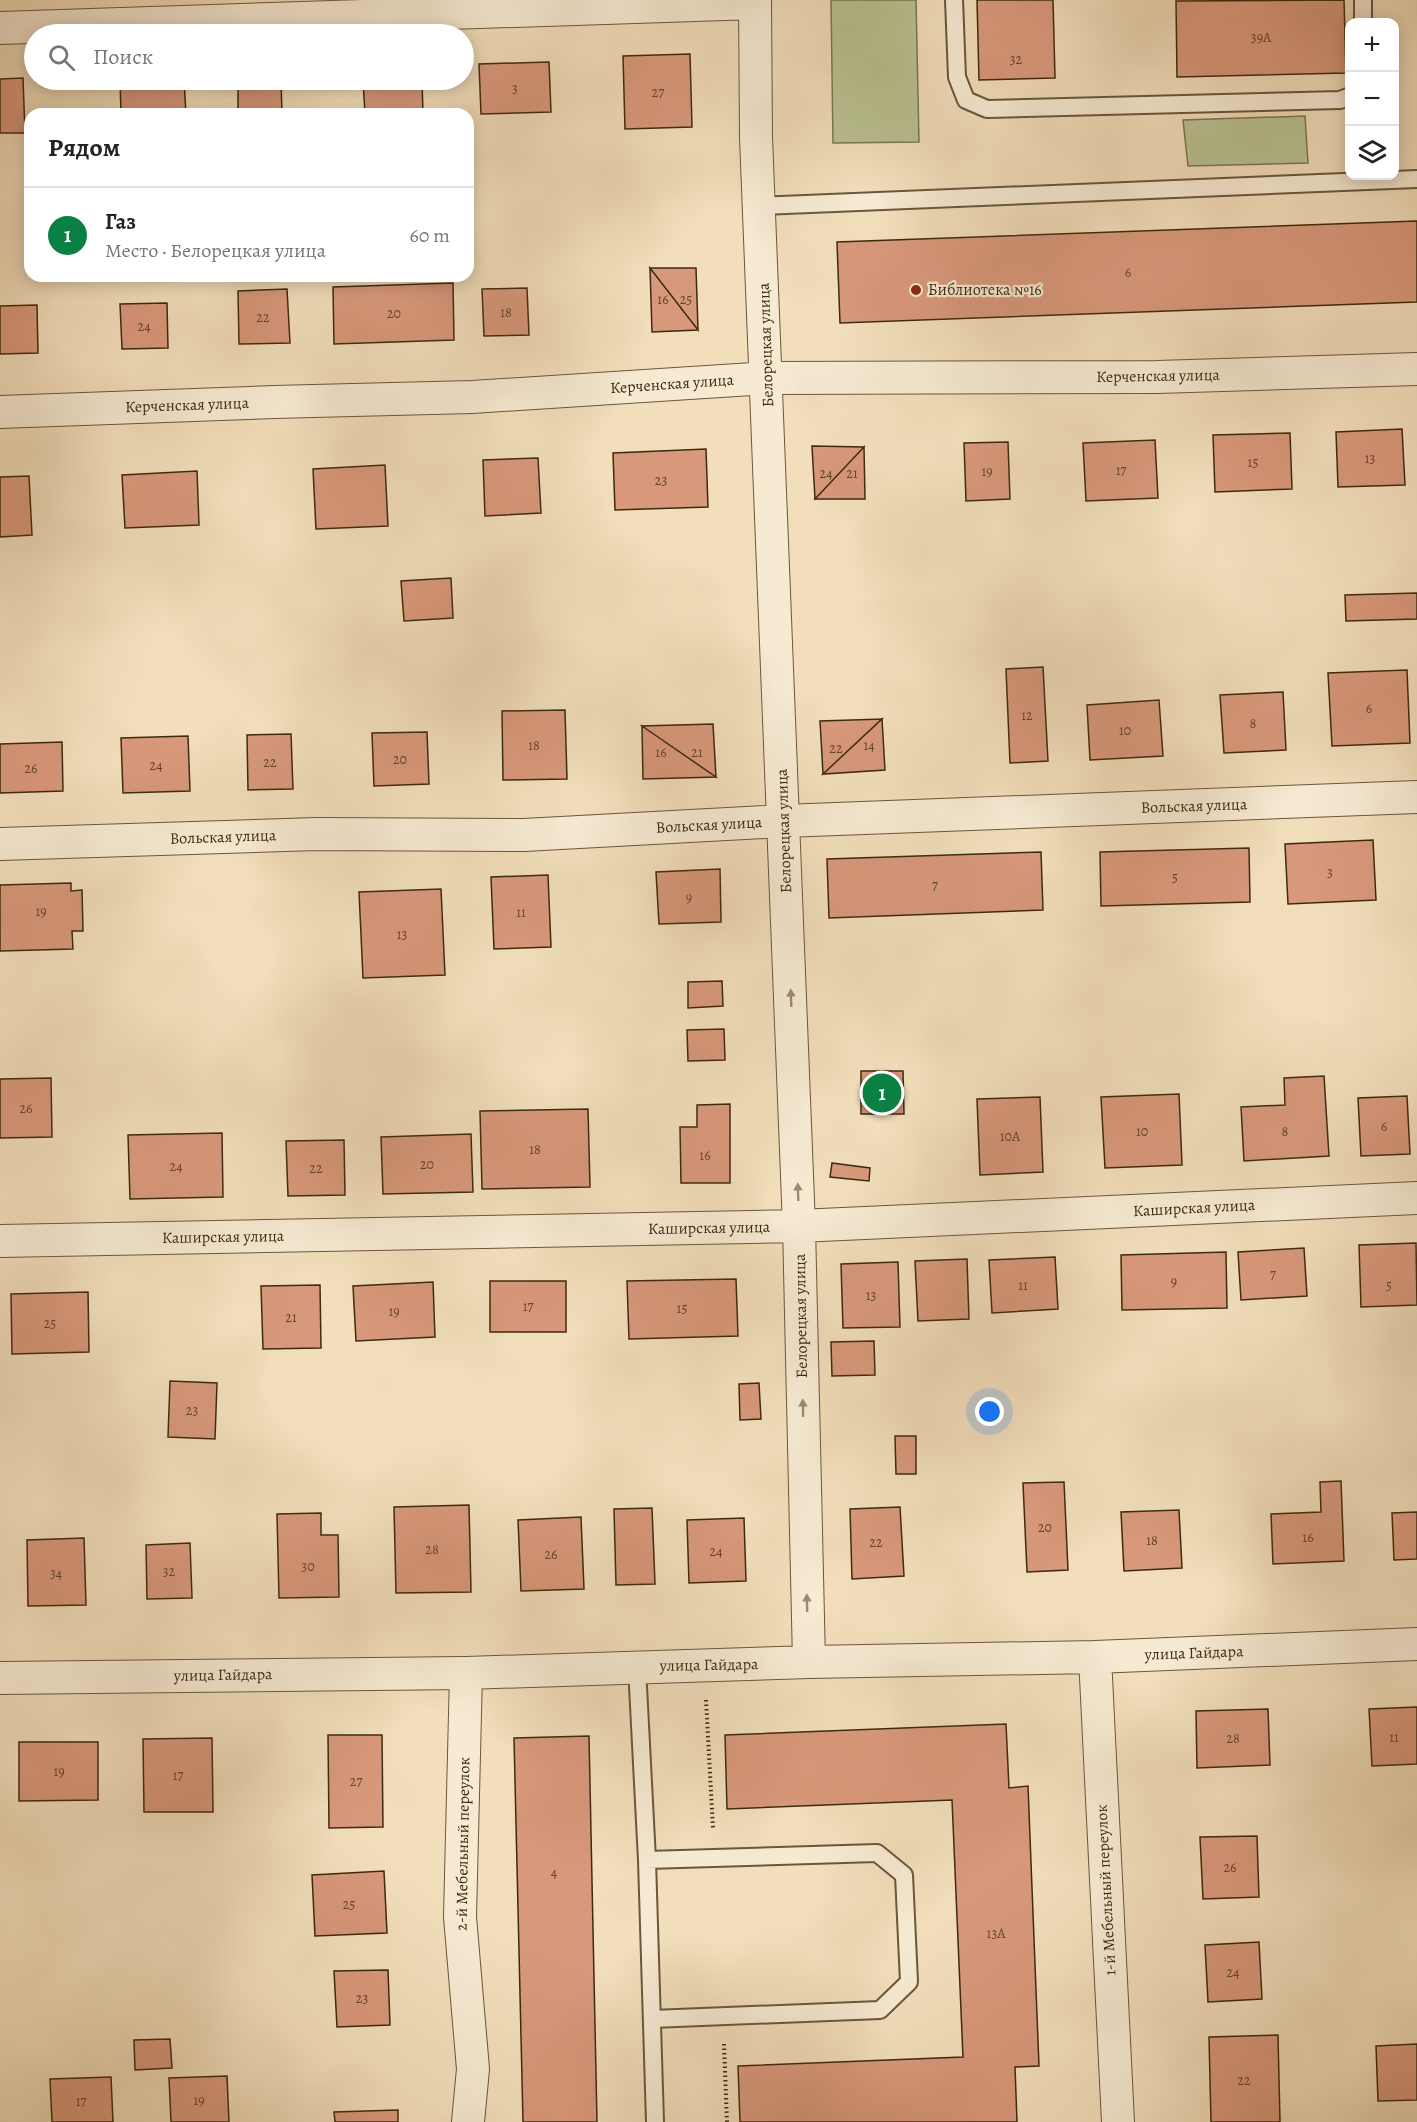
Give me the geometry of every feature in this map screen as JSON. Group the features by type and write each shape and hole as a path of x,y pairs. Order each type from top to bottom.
{"street":[{"path":"116,24 755,2"},
{"name":"Белорецкая улица","path":"755,2 756,137 799,1226 809,1662"},
{"path":"0,28 24,27"},
{"name":"Керченская улица","path":"0,412 472,397 767,378 1157,376 1417,369"},
{"name":"Вольская улица","path":"0,844 317,834 524,835 784,821 1417,797"},
{"name":"Каширская улица","path":"0,1241 799,1226 1417,1198"},
{"name":"улица Гайдара","path":"0,1678 466,1673 809,1662 1095,1657 1417,1644"},
{"name":"1-й Мебельный переулок","path":"1095,1657 1118,2122"},
{"name":"2-й Мебельный переулок","path":"466,1673 460,1917 473,2069 468,2122"}],"lane":[{"path":"954,0 957,77 966,100 987,109 1340,100 1345,98"},
{"path":"1363,0 1363,18"},
{"path":"759,206 1417,179"},
{"path":"637,1667 647,1860 655,2122"},
{"path":"647,1860 877,1853 904,1875 909,1982 880,2010 652,2019"}],"path":[{"path":"706,1698 714,1857"},
{"path":"723,2017 727,2122"}],"green space":[{"path":"831,0 916,0 919,142 833,143"},
{"path":"1305,116 1308,163 1188,166 1183,120"}],"building":[{"path":"977,0 1053,0 1055,78 979,80"},
{"path":"1344,0 1345,73 1177,77 1176,1"},
{"path":"690,54 692,127 625,129 623,56"},
{"path":"549,62 551,112 481,114 479,64"},
{"path":"23,78 24,133 0,133 0,79"},
{"path":"120,90 185,90 186,108 121,108"},
{"path":"238,90 281,90 282,108 238,108"},
{"path":"364,90 422,90 423,108 365,108"},
{"path":"1417,221 1417,302 840,323 837,242"},
{"path":"650,268 696,268 698,330"},
{"path":"650,268 698,330 652,332"},
{"path":"453,283 454,340 334,344 333,287"},
{"path":"527,288 529,335 484,336 482,289"},
{"path":"287,289 290,343 239,344 238,291"},
{"path":"167,303 168,348 122,349 120,304"},
{"path":"37,305 38,353 0,354 0,306"},
{"path":"1402,429 1405,485 1338,487 1336,432"},
{"path":"1290,433 1292,489 1215,492 1213,435"},
{"path":"1155,440 1158,498 1086,501 1083,443"},
{"path":"1008,442 1010,499 966,501 964,443"},
{"path":"812,446 864,447 815,499"},
{"path":"864,447 865,499 815,499"},
{"path":"706,449 708,507 615,510 613,453"},
{"path":"538,458 541,513 485,516 483,460"},
{"path":"385,465 388,526 316,529 313,469"},
{"path":"197,471 199,525 125,528 122,475"},
{"path":"29,476 32,535 0,537 0,477"},
{"path":"451,578 453,618 404,621 401,581"},
{"path":"1417,593 1417,619 1346,621 1345,595"},
{"path":"1043,667 1048,761 1010,763 1006,669"},
{"path":"1407,670 1410,743 1332,746 1328,673"},
{"path":"1283,692 1286,750 1224,753 1220,695"},
{"path":"1159,700 1163,756 1090,760 1087,705"},
{"path":"565,710 567,779 503,780 502,711"},
{"path":"882,719 823,774 820,721"},
{"path":"882,719 885,770 823,774"},
{"path":"713,724 716,777 642,726"},
{"path":"642,726 716,777 643,779"},
{"path":"427,732 429,784 374,786 372,733"},
{"path":"291,734 293,789 248,790 247,735"},
{"path":"188,736 190,791 123,793 121,738"},
{"path":"62,742 63,791 0,793 0,744"},
{"path":"1373,840 1376,900 1288,904 1285,844"},
{"path":"1249,848 1250,902 1101,906 1100,852"},
{"path":"1041,852 1043,910 829,918 827,859"},
{"path":"720,869 721,922 659,924 656,872"},
{"path":"548,875 551,947 494,949 491,877"},
{"path":"71,883 71,891 82,890 83,931 72,931 73,949 0,951 0,885"},
{"path":"441,889 445,975 363,978 359,892"},
{"path":"722,981 723,1006 688,1008 688,982"},
{"path":"724,1029 725,1060 688,1061 687,1030"},
{"path":"861,1071 903,1071 904,1114 861,1114"},
{"path":"1324,1076 1329,1156 1244,1161 1241,1107 1285,1105 1284,1078"},
{"path":"51,1078 52,1137 0,1138 0,1079"},
{"path":"1179,1094 1182,1165 1105,1168 1101,1097"},
{"path":"1407,1096 1410,1154 1361,1156 1358,1098"},
{"path":"1040,1097 1043,1172 980,1175 977,1099"},
{"path":"730,1104 730,1183 681,1183 680,1127 697,1127 697,1105"},
{"path":"588,1109 590,1187 482,1189 480,1111"},
{"path":"222,1133 223,1197 130,1199 128,1135"},
{"path":"471,1134 473,1192 383,1194 381,1137"},
{"path":"344,1140 345,1195 288,1196 286,1141"},
{"path":"832,1163 870,1168 869,1181 830,1177"},
{"path":"1416,1243 1417,1305 1361,1307 1359,1245"},
{"path":"1304,1248 1307,1296 1241,1300 1238,1252"},
{"path":"1226,1252 1227,1308 1122,1310 1121,1255"},
{"path":"1055,1257 1058,1309 992,1313 989,1260"},
{"path":"967,1259 969,1319 918,1321 915,1261"},
{"path":"898,1262 900,1327 843,1328 841,1264"},
{"path":"736,1279 738,1336 629,1339 627,1281"},
{"path":"490,1281 566,1281 566,1332 490,1332"},
{"path":"433,1282 435,1337 356,1341 353,1286"},
{"path":"320,1285 321,1348 263,1349 261,1286"},
{"path":"88,1292 89,1352 12,1354 11,1294"},
{"path":"874,1341 875,1375 832,1376 831,1342"},
{"path":"170,1381 217,1383 215,1439 168,1437"},
{"path":"759,1383 761,1419 740,1420 739,1384"},
{"path":"895,1436 916,1436 916,1474 896,1474"},
{"path":"1341,1481 1344,1561 1273,1564 1271,1514 1321,1512 1320,1482"},
{"path":"1064,1482 1068,1570 1027,1572 1023,1483"},
{"path":"469,1505 471,1592 396,1593 394,1507"},
{"path":"900,1507 904,1576 852,1579 850,1509"},
{"path":"652,1508 655,1584 616,1585 614,1509"},
{"path":"1179,1510 1182,1568 1124,1571 1121,1512"},
{"path":"1417,1512 1417,1559 1394,1560 1392,1513"},
{"path":"321,1513 321,1535 338,1535 339,1597 279,1598 277,1514"},
{"path":"581,1517 584,1589 521,1591 518,1520"},
{"path":"744,1518 746,1581 689,1583 687,1520"},
{"path":"84,1538 86,1605 28,1606 27,1540"},
{"path":"190,1543 192,1598 147,1599 146,1545"},
{"path":"1417,1707 1417,1764 1372,1766 1369,1709"},
{"path":"1268,1709 1270,1765 1197,1768 1196,1711"},
{"path":"1006,1724 1009,1788 1028,1786 1039,2066 1015,2067 1017,2122 740,2122 738,2066 963,2057 952,1800 727,1809 725,1735"},
{"path":"328,1735 382,1735 383,1827 329,1828"},
{"path":"589,1736 597,2122 523,2122 514,1738"},
{"path":"212,1738 213,1812 144,1812 143,1739"},
{"path":"19,1742 98,1742 98,1800 19,1801"},
{"path":"1257,1836 1259,1897 1203,1899 1200,1837"},
{"path":"384,1871 387,1933 315,1936 312,1875"},
{"path":"1259,1942 1262,1999 1208,2002 1205,1945"},
{"path":"388,1970 390,2025 337,2027 334,1971"},
{"path":"1278,2035 1280,2122 1211,2122 1209,2037"},
{"path":"170,2039 172,2068 135,2070 134,2040"},
{"path":"1417,2044 1417,2100 1378,2101 1376,2046"},
{"path":"227,2076 229,2122 171,2122 169,2078"},
{"path":"111,2077 113,2122 52,2122 50,2079"},
{"path":"398,2110 398,2122 335,2122 334,2112"}],"place":[{"name":"Библиотека №16","path":"916,290"},
{"name":"Газ","path":"882,1093"}]}
